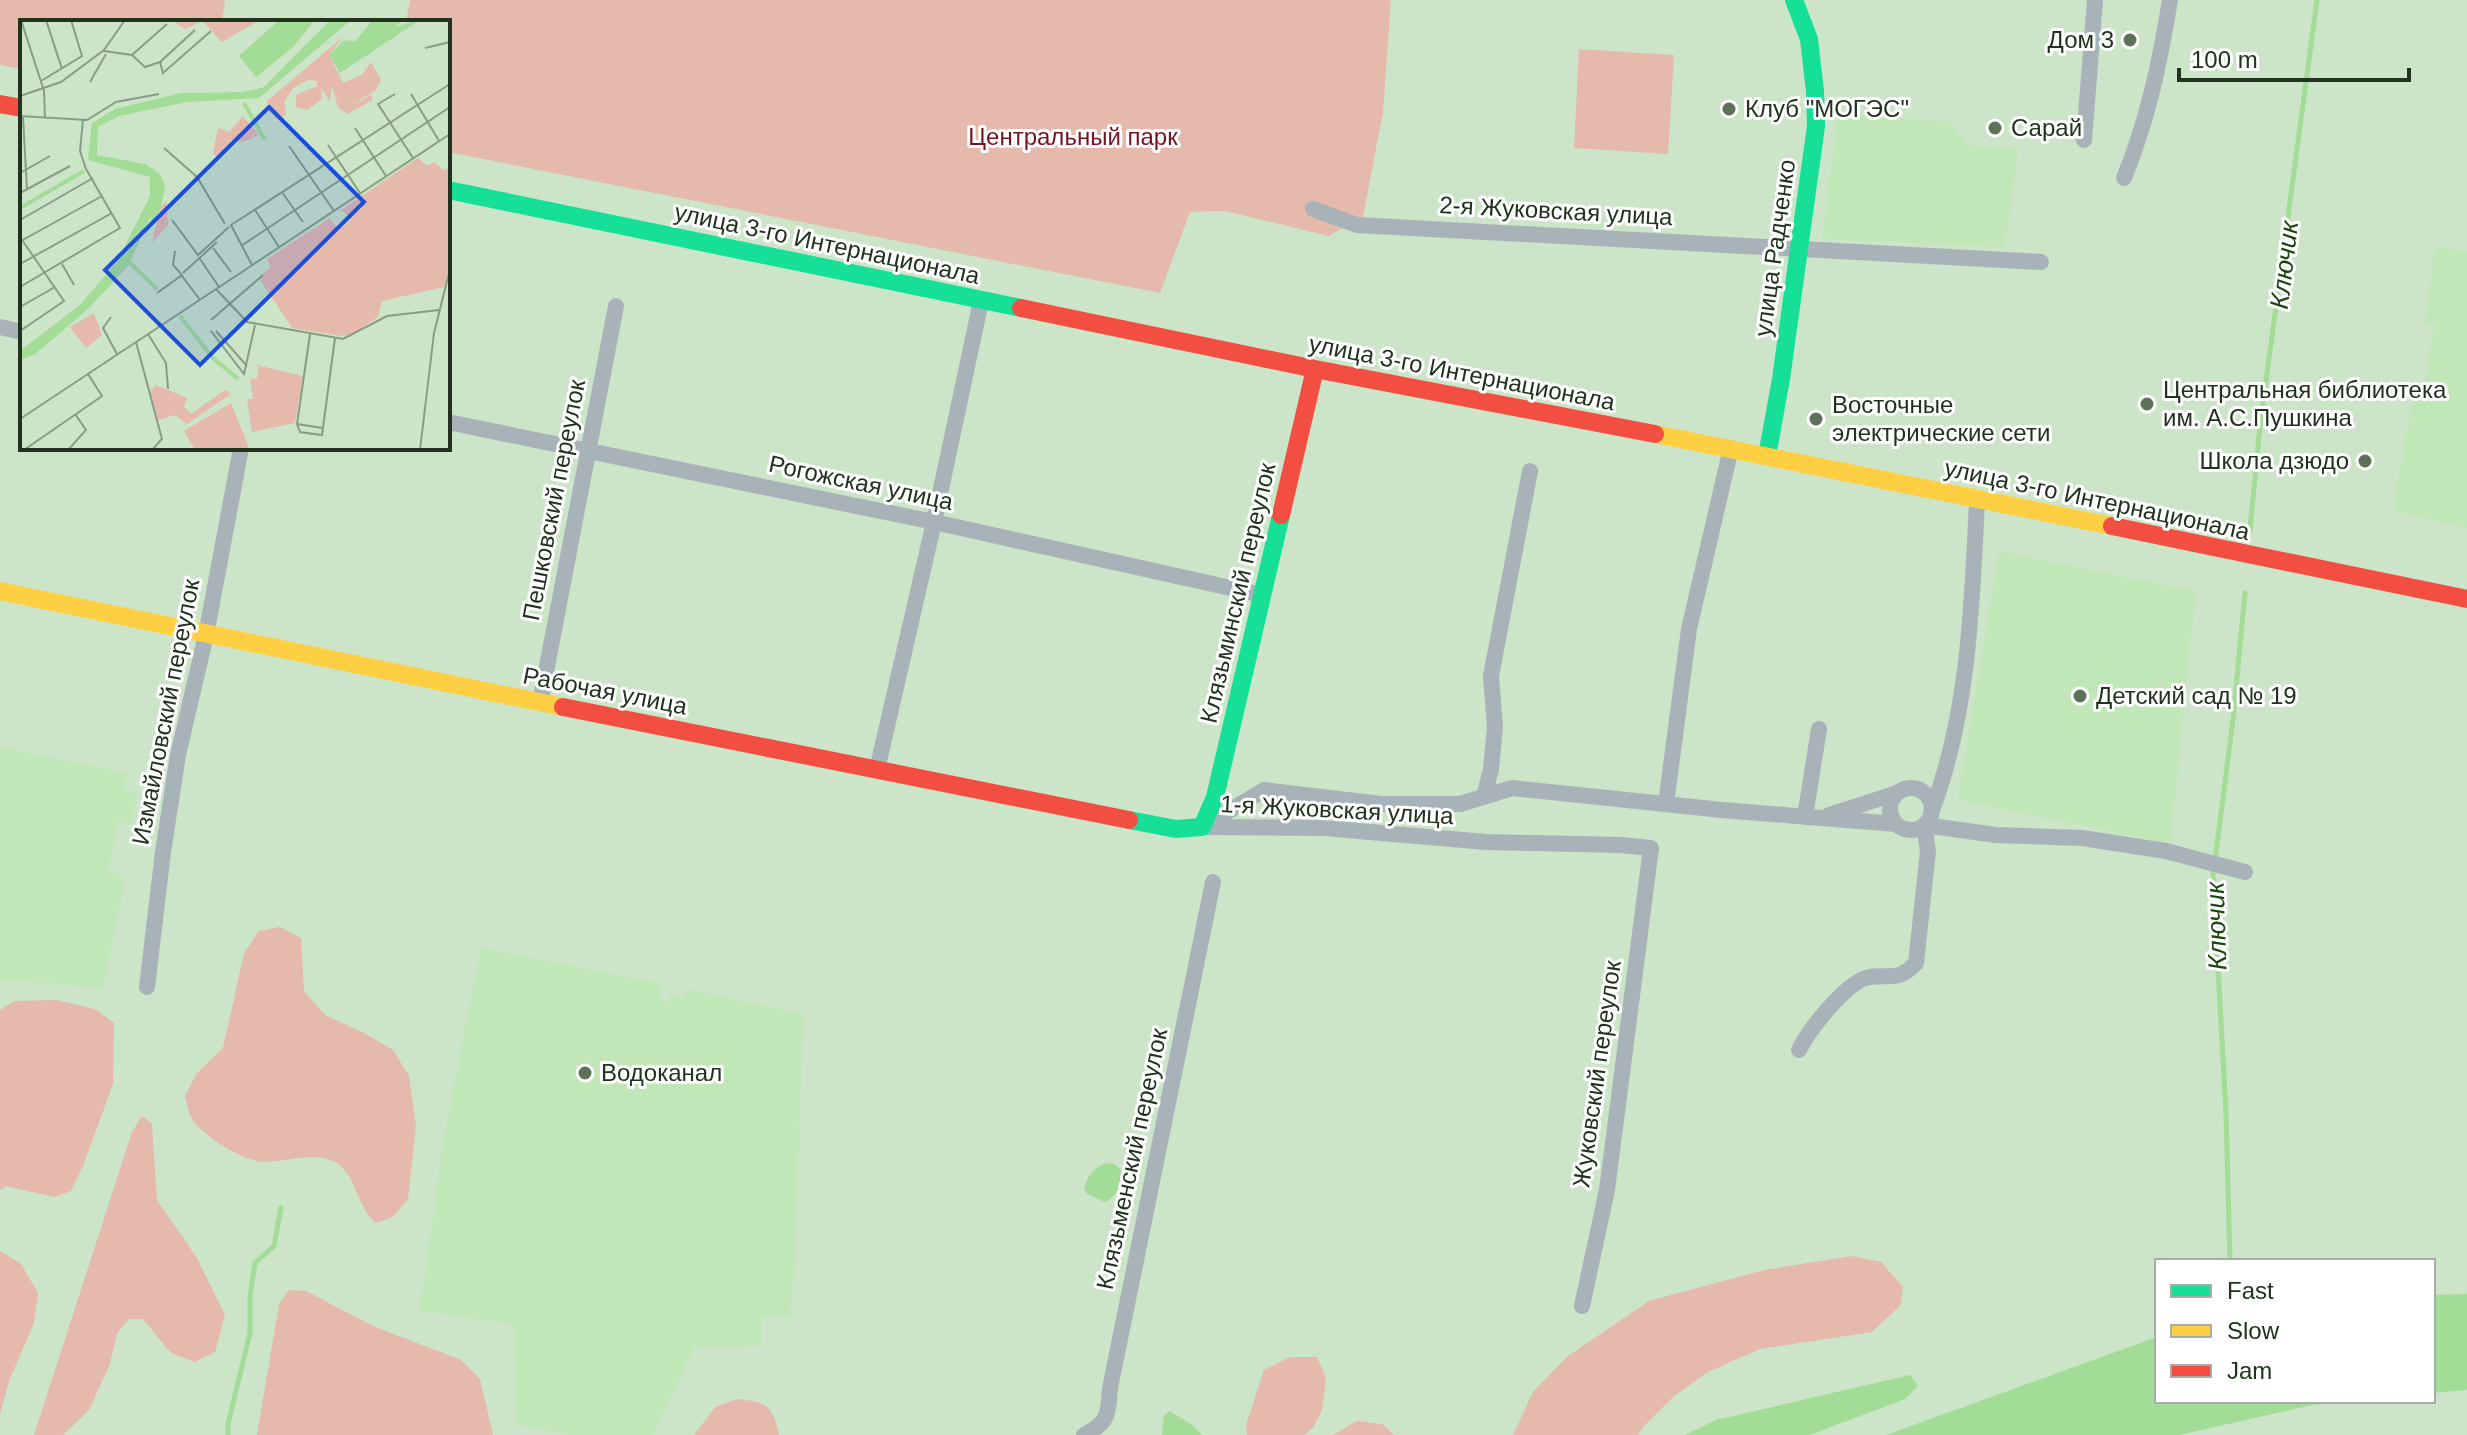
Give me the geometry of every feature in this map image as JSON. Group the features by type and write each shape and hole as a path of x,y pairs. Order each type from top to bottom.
{"main road":[{"name":"улица Радченко","path":"1767,456 1781,379 1816,126 1809,39 1794,0"},
{"path":"0,104 20,108"},
{"name":"улица 3-го Интернационала","path":"450,190 1315,369 1731,448 2467,599"},
{"name":"Клязьминский переулок","path":"1202,827 1215,797 1315,369"},
{"name":"Рабочая улица","path":"0,591 540,703 1176,829 1202,827"}],"street":[{"path":"2084,140 2095,0"},
{"path":"2124,178 2145,120 2160,62 2170,0"},
{"name":"2-я Жуковская улица","path":"1313,209 1357,225 2041,262"},
{"path":"877,770 981,301"},
{"name":"Пешковский переулок","path":"540,703 616,306"},
{"path":"0,327 20,332"},
{"name":"Рогожская улица","path":"450,422 934,522 1262,595"},
{"path":"1666,804 1689,629 1731,448"},
{"name":"Измайловский переулок","path":"147,987 178,755 206,635 241,450"},
{"path":"1484,797 1491,769 1495,727 1491,676 1530,471"},
{"path":"1897,793 1892,798 1890,811 1896,824 1910,830 1928,819 1950,758 1965,667 1977,500"},
{"path":"1819,729 1813,818 1912,788 1919,789 1945,775"},
{"name":"1-я Жуковская улица","path":"1202,827 1264,790 1381,804 1460,804 1512,788 1896,824"},
{"path":"1799,1050 1824,1013 1866,977 1893,978 1906,973 1916,963 1928,851 1929,799 1919,789"},
{"path":"1928,819 1996,835 2082,838 2166,851 2245,872"},
{"name":"1-я Жуковская улица","path":"1202,827 1324,828 1486,842 1651,848"},
{"name":"Жуковский переулок","path":"1582,1306 1607,1190 1651,848"},
{"name":"Клязьменский переулок","path":"1084,1435 1101,1426 1108,1416 1110,1388 1213,882"}],"shaded area":[{"path":"1838,115 1948,121 1968,145 2018,149 2005,247 1822,239"},
{"path":"2435,247 2467,251 2467,528 2393,511 2413,394 2423,396 2434,324 2425,323"},
{"name":"Детский сад № 19","path":"1999,551 2196,591 2170,844 1958,800"},
{"path":"0,747 127,773 124,789 137,793 132,823 118,822 108,871 122,876 124,885 103,989 0,981"},
{"path":"481,948 662,984 658,999 667,1002 670,995 684,998 686,989 803,1014 795,1261 789,1316 761,1318 761,1346 694,1347 653,1435 572,1435 515,1424 514,1331 511,1324 420,1311 443,1143"},
{"path":"1110,1163 1121,1170 1121,1180 1116,1193 1105,1202 1087,1194 1084,1187 1093,1171"},
{"path":"2467,1294 2467,1390 2435,1393 2435,1295"},
{"path":"2155,1338 2155,1403 2332,1403 2179,1435 1886,1435"},
{"path":"1910,1375 1918,1386 1905,1399 1810,1435 1685,1435 1716,1420"},
{"path":"1170,1411 1202,1435 1162,1435 1164,1415"}],"green space":[{"path":"0,0 225,0 222,20 20,20 20,69 0,65"},
{"name":"Центральный парк","path":"410,0 1391,0 1383,112 1363,216 1329,236 1225,211 1190,212 1160,293 450,152 450,20 406,20"},
{"path":"1579,49 1674,55 1668,154 1574,148"},
{"path":"280,927 301,938 304,991 325,1015 393,1050 409,1076 416,1126 408,1199 393,1217 376,1223 364,1208 349,1175 337,1163 320,1157 264,1162 246,1158 205,1133 190,1114 185,1096 197,1073 223,1048 244,953 259,931"},
{"path":"56,1000 95,1009 114,1023 113,1084 71,1191 54,1197 6,1186 0,1190 0,1010 15,1001"},
{"path":"142,1116 152,1124 157,1200 197,1258 225,1315 215,1352 195,1362 171,1353 143,1319 129,1319 117,1333 110,1364 89,1410 63,1435 34,1435 132,1132"},
{"path":"0,1251 21,1264 38,1293 34,1323 9,1381 0,1414"},
{"path":"1852,1256 1881,1262 1903,1287 1900,1306 1872,1332 1760,1349 1708,1372 1674,1396 1638,1435 1513,1435 1533,1392 1568,1356 1649,1301 1764,1270"},
{"path":"289,1290 306,1291 373,1326 461,1360 480,1379 493,1435 257,1435 279,1304"},
{"path":"1290,1357 1317,1357 1326,1378 1322,1410 1313,1428 1304,1435 1247,1435 1246,1425 1264,1370"},
{"path":"737,1399 767,1407 774,1417 779,1435 694,1435 715,1407"},
{"path":"1357,1421 1382,1424 1394,1435 1333,1435"}],"waterway":[{"name":"Ключик","path":"2250,530 2260,426 2317,0"},
{"name":"Ключик","path":"2230,1259 2226,1113 2213,876 2245,593"},
{"path":"228,1435 250,1333 250,1296 255,1263 274,1246 281,1208"}],"traffic: fast":[{"path":"1767,456 1781,379 1816,126 1809,39 1794,0"},
{"path":"450,190 1021,308"},
{"path":"1129,820 1176,829 1202,827 1215,797 1281,515"}],"traffic: slow":[{"path":"1655,434 2112,526"},
{"path":"0,591 563,707"}],"traffic: jam":[{"path":"0,104 20,108"},
{"path":"1021,308 1315,369 1655,434"},
{"path":"1281,515 1315,369"},
{"path":"2112,526 2467,599"},
{"path":"563,707 1129,820"}],"place":[{"name":"Дом 3","path":"2130,40"},
{"name":"Клуб \"МОГЭС\"","path":"1729,109"},
{"name":"Сарай","path":"1995,128"},
{"name":"Центральная библиотека им. А.С.Пушкина","path":"2147,404"},
{"name":"Восточные электрические сети","path":"1816,419"},
{"name":"Школа дзюдо","path":"2365,461"},
{"name":"Детский сад № 19","path":"2080,696"},
{"name":"Водоканал","path":"585,1073"}]}
